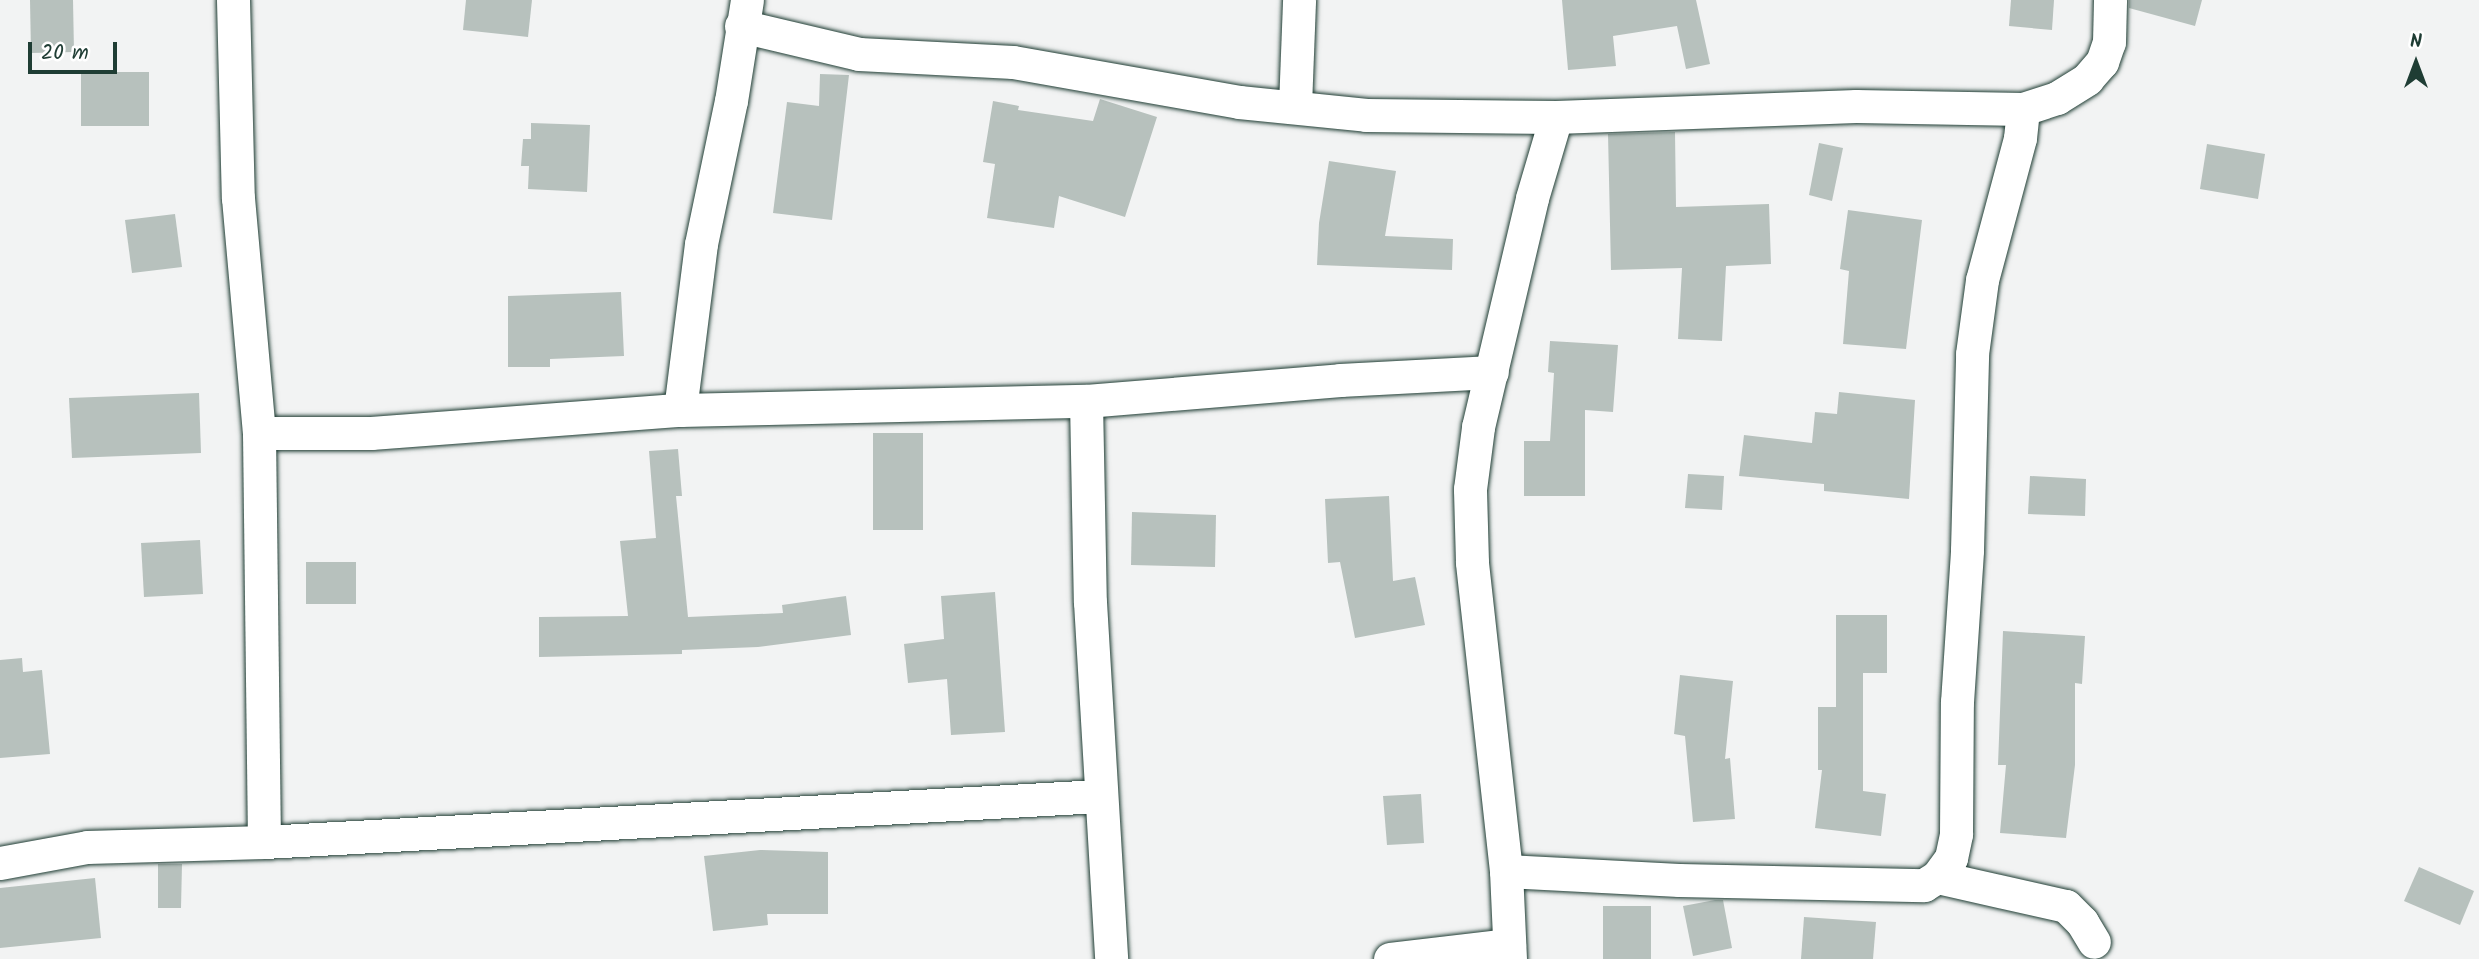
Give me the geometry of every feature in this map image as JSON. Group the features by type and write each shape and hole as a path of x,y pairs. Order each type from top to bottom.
{"street":[{"path":"233,0 238,198 259,433 264,842"},
{"path":"1295,106 1299,0"},
{"path":"680,410 701,244 738,64 744,13 859,54 1013,62 1239,102 1366,115 1556,117 1856,106 2023,109 2057,98 2087,79 2102,62 2109,42 2110,0"},
{"path":"1506,871 1875,886 1924,885 1937,877 1951,858 1956,834 1957,702 1967,550 1972,354 1982,280 2020,138 2023,109"},
{"path":"1390,959 1510,952 1506,871 1472,562 1470,489 1478,427 1532,198 1556,117"},
{"path":"259,433 371,432 680,410 1086,401 1340,380 1492,372"},
{"path":"1086,401 1099,796 1111,959"},
{"path":"0,863 87,847 264,842 1099,796"},
{"path":"1937,877 2066,906 2082,922 2094,942"}],"building":[{"path":"30,0 73,0 74,52 31,53"},
{"path":"466,0 532,0 528,37 463,30"},
{"path":"1562,0 1696,0 1710,64 1686,69 1677,26 1613,36 1616,66 1568,70"},
{"path":"2011,0 2054,0 2052,30 2009,26"},
{"path":"2129,0 2202,0 2195,26 2129,8"},
{"path":"81,72 149,72 149,126 81,126"},
{"path":"820,74 849,75 832,220 773,213 787,102 819,106"},
{"path":"1100,99 1157,117 1125,217 1059,196 1054,228 987,218 995,164 983,162 993,101 1019,106 1018,110 1093,121"},
{"path":"531,123 590,125 587,192 528,189 529,166 521,166 523,139 531,139"},
{"path":"1675,132 1676,207 1769,204 1771,264 1726,266 1722,341 1678,339 1682,268 1611,270 1608,134"},
{"path":"1819,143 1843,148 1832,201 1809,195"},
{"path":"2207,144 2265,154 2258,199 2200,189"},
{"path":"1329,161 1396,171 1385,236 1453,239 1452,270 1317,265 1319,223"},
{"path":"1848,210 1922,220 1906,349 1843,344 1849,271 1840,269"},
{"path":"175,214 182,267 132,273 125,220"},
{"path":"621,292 624,356 550,359 550,367 508,367 508,296"},
{"path":"1550,341 1618,345 1613,412 1585,410 1585,496 1524,496 1524,441 1550,441 1554,373 1548,372"},
{"path":"1839,392 1915,400 1909,499 1824,491 1824,484 1739,476 1744,435 1812,443 1815,412 1837,414"},
{"path":"199,393 201,453 72,458 69,398"},
{"path":"873,433 923,433 923,530 873,530"},
{"path":"678,449 682,496 676,496 688,617 783,613 782,605 846,596 851,635 758,647 682,650 682,654 539,657 539,617 628,616 620,541 656,538 649,451"},
{"path":"1688,474 1724,476 1722,510 1685,508"},
{"path":"2030,476 2086,479 2085,516 2028,514"},
{"path":"1389,496 1393,581 1415,577 1425,625 1355,638 1340,562 1328,563 1325,499"},
{"path":"1132,512 1216,515 1215,567 1131,565"},
{"path":"200,540 203,594 144,597 141,543"},
{"path":"306,562 356,562 356,604 306,604"},
{"path":"995,592 1005,732 951,735 947,679 908,683 904,644 944,639 941,596"},
{"path":"1836,615 1887,615 1887,673 1863,673 1863,791 1886,794 1881,836 1815,828 1822,770 1818,770 1818,707 1836,707"},
{"path":"2003,631 2085,636 2082,684 2075,683 2075,765 2066,838 2000,833 2006,765 1998,765"},
{"path":"22,658 23,672 42,670 50,754 0,758 0,660"},
{"path":"1680,675 1733,681 1725,759 1730,758 1735,819 1693,822 1685,736 1674,734"},
{"path":"1421,794 1424,843 1387,845 1383,796"},
{"path":"760,850 828,852 828,914 767,914 768,925 713,931 704,856"},
{"path":"158,864 182,864 181,908 158,908"},
{"path":"2419,867 2474,891 2460,925 2404,901"},
{"path":"95,878 101,938 0,948 0,888"},
{"path":"1723,900 1732,948 1693,956 1683,906"},
{"path":"1603,906 1651,906 1651,959 1603,959"},
{"path":"1804,917 1876,922 1873,959 1801,959"}]}
